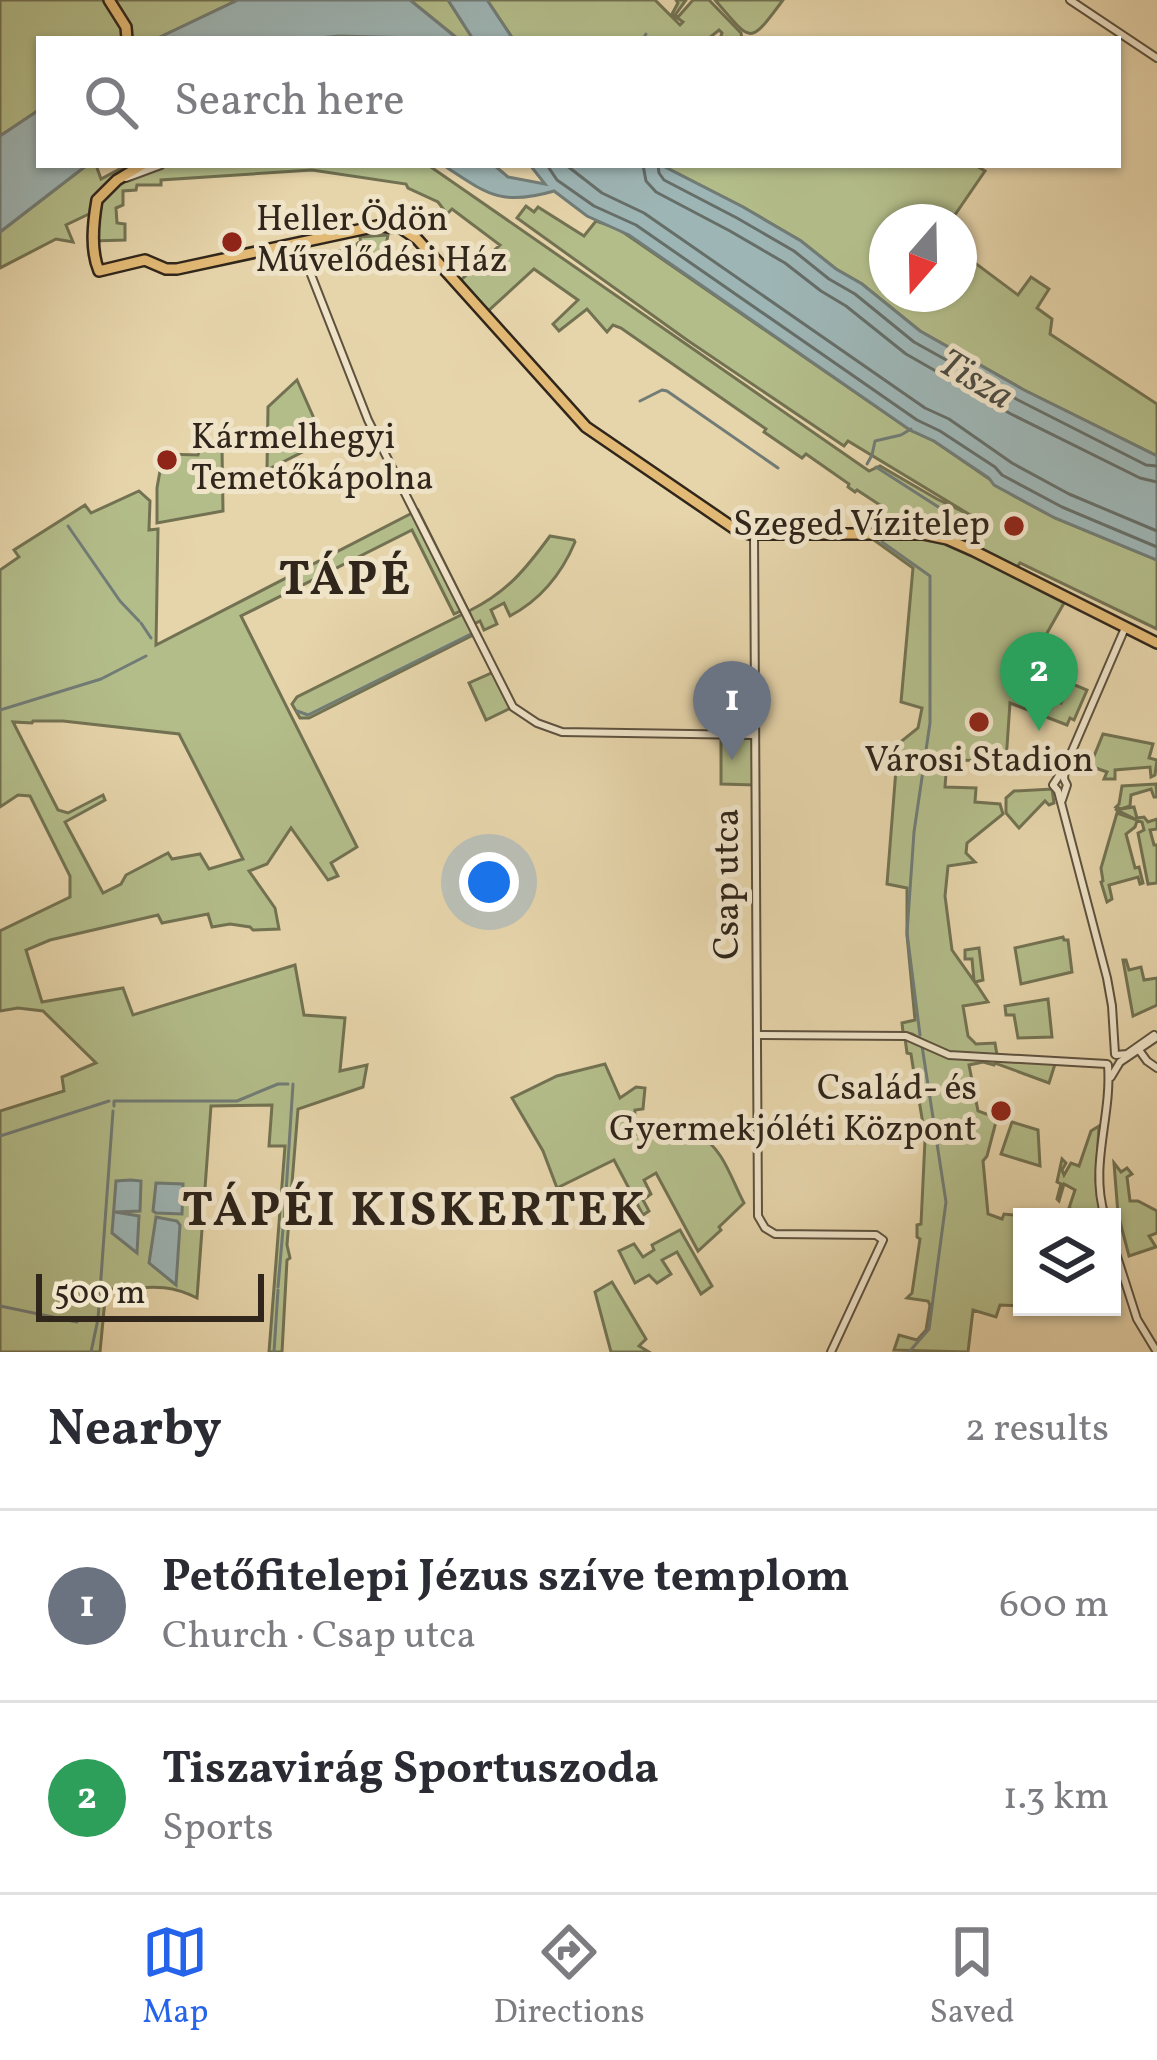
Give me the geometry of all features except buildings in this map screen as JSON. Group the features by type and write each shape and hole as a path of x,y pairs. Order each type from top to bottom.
{"main road":[{"path":"109,0 127,36"},
{"path":"137,168 98,198 94,224 97,270 145,260 177,269 382,225 408,232 586,427 721,520 749,534 923,534 947,539 1157,643"}],"street":[{"path":"1070,0 1157,58"},
{"path":"117,180 152,168"},
{"path":"298,244 368,420 513,707 562,732 755,735"},
{"name":"Csap utca","path":"749,534 758,1214 767,1230 778,1234 882,1237 831,1352"},
{"path":"1103,1208 1098,1166 1113,1029 1107,978 1060,791 1067,785 1061,778 1125,627"},
{"path":"757,1035 906,1036 955,1055 1079,1061 1112,1060 1157,1035"},
{"path":"1139,1049 1157,1068"},
{"path":"1121,1267 1140,1325 1157,1352"}],"green space":[{"path":"0,0 238,0 162,36 36,36 36,112 0,136"},
{"path":"410,0 448,0 471,36 454,36"},
{"path":"487,0 655,0 680,25 683,22 672,14 676,0 686,0 678,17 693,0 709,0 742,36 721,36 719,30 712,36 511,36"},
{"path":"715,0 783,0 763,26 750,33"},
{"path":"83,168 97,168 101,179 121,168 432,168 869,471 880,466 972,516 848,441 844,446 517,218 526,206 534,212 538,207 584,236 596,221 617,228 1014,496 1157,560 1157,629 1020,563 1017,567 978,547 950,544 1064,603 1013,693 1015,699 1038,708 1044,696 1061,703 1070,683 1087,690 1067,725 1010,703 1006,761 947,760 945,787 976,788 975,802 1000,804 1003,814 967,843 966,853 975,862 948,866 945,896 952,950 974,981 972,959 965,959 965,950 979,948 983,980 975,982 988,1002 963,1006 968,1036 976,1044 995,1043 997,1055 945,1052 903,1032 902,1023 915,1020 907,888 887,884 898,744 918,728 922,708 901,702 913,568 863,532 874,514 883,513 883,507 806,454 802,458 621,328 613,325 607,332 587,309 559,331 553,324 578,300 534,269 488,311 461,280 500,245 452,209 447,214 438,202 406,184 312,170 161,180 161,185 137,185 136,190 123,191 123,205 116,208 117,223 125,224 125,240 92,241 91,213 66,225 73,242 56,239 0,268 0,232"},
{"path":"667,168 985,171 962,204 869,204 869,290 801,241"},
{"path":"388,235 390,251 381,260 341,270 334,252 348,249 349,244 359,242 361,246 360,237"},
{"path":"977,264 1018,295 1031,277 1049,289 1037,308 1052,319 1050,334 1157,404 1157,456 1024,390 920,331 897,312 977,312"},
{"path":"297,380 324,441 267,470 268,407"},
{"path":"202,441 222,448 223,511 157,523 163,454 198,455"},
{"path":"139,491 150,501 149,530 158,529 156,645 418,510 467,608 454,614 412,530 241,616 357,847 331,863 338,876 328,880 291,828 267,864 249,871 275,908 279,929 212,927 208,914 162,923 158,915 26,950 42,1002 123,988 133,1015 295,965 304,1015 345,1018 340,1071 367,1065 363,1087 298,1109 282,1352 269,1352 285,1146 269,1146 272,1105 211,1106 197,1298 162,1288 106,1289 100,1352 0,1352 0,1111 64,1091 62,1077 96,1063 43,1011 0,1011 0,931 70,897 70,876 30,796 18,795 0,807 0,570 19,557 14,550 85,505 91,513","holes":["63,721 179,734 243,859 209,869 200,854 172,859 168,853 103,893 65,822 105,800 103,795 68,813 58,810 13,722"]},
{"path":"550,536 575,542 549,585 510,616 504,603 491,610 497,624 484,630 480,621 474,624 469,611 514,579"},
{"path":"465,613 475,634 309,718 300,718 292,704 297,697"},
{"path":"496,671 513,707 486,720 469,683"},
{"path":"1103,734 1153,744 1149,758 1157,760 1155,775 1151,777 1150,767 1115,770 1115,779 1104,779 1107,772 1090,766"},
{"path":"721,735 755,735 755,785 721,784"},
{"path":"1156,784 1157,797 1151,789 1131,795 1130,806 1116,807 1122,786"},
{"path":"1052,789 1054,803 1045,801 1019,828 1006,813 1006,798 1014,791"},
{"path":"1134,807 1137,818 1157,819 1157,829 1150,830 1157,845 1157,883 1148,884 1138,833 1144,830 1137,821 1126,834 1143,883 1138,877 1109,885 1112,899 1107,902 1101,868 1117,813 1137,820 1115,809"},
{"path":"1063,937 1068,940 1072,972 1021,984 1015,948"},
{"path":"1123,960 1129,970 1141,967 1144,980 1157,978 1157,1005 1133,1016"},
{"path":"1048,999 1052,1037 1018,1038 1014,1015 1006,1015 1005,1006"},
{"path":"905,1038 946,1056 1056,1061 1049,1083 995,1063 969,1065 978,1111 997,1118 983,1161 988,1214 1002,1219 1004,1214 1013,1215 1013,1306 1000,1305 996,1317 973,1310 968,1352 894,1350 899,1335 917,1340 926,1330 930,1305 907,1298 912,1293 920,1239 917,1225 921,1224 925,1140 920,1137 923,1124 917,1088 913,1088 911,1054"},
{"path":"605,1064 620,1098 636,1087 645,1088 643,1109 635,1110 634,1134 699,1136 721,1156 731,1175 744,1203 698,1251 656,1173 644,1180 651,1194 643,1200 649,1211 643,1215 614,1160 557,1188 543,1151 512,1098 557,1076"},
{"path":"1012,1122 1038,1130 1040,1166 1001,1154"},
{"path":"1099,1126 1096,1180 1101,1208 1069,1208 1075,1190 1064,1184 1057,1199 1062,1159 1064,1175 1071,1163 1079,1166 1091,1131"},
{"path":"1114,1163 1121,1172 1127,1168 1132,1174 1127,1177 1130,1201 1157,1211 1157,1233 1149,1236 1156,1247 1129,1256 1118,1208"},
{"path":"680,1230 712,1286 701,1294 677,1252 662,1260 671,1274 657,1283 649,1275 635,1283 619,1251 634,1244 643,1257 654,1250 652,1245"},
{"path":"612,1282 646,1339 639,1346 649,1352 611,1352 595,1292"}],"water":[{"path":"238,0 410,0 454,36 338,36 162,36"},
{"path":"448,0 487,0 511,36 471,36"},
{"path":"36,112 36,168 83,168 0,232 0,136"},
{"name":"Tisza","path":"448,168 498,168 508,177 545,184 532,168 667,168 743,207 869,290 869,312 897,312 920,331 1024,390 1157,456 1157,560 1055,518 994,485 629,235 587,216 554,191 520,198 494,195"},
{"path":"116,1181 141,1181 140,1211 115,1212 139,1216 137,1253 112,1233"},
{"path":"156,1183 183,1184 182,1214 153,1211"},
{"path":"156,1217 180,1225 176,1285 149,1263"}],"waterway":[{"path":"640,401 667,391 778,468"},
{"path":"867,464 875,441 911,429"},
{"path":"876,467 968,526"},
{"path":"68,526 139,621"},
{"path":"882,542 930,576 930,723 914,832 907,933 920,1035"},
{"path":"141,623 151,638"},
{"path":"297,711 308,715 473,633"},
{"path":"0,710 101,679 146,656"},
{"path":"909,1352 929,1329 946,1202 922,1046"},
{"path":"114,1106 114,1101 237,1101 288,1084"},
{"path":"284,1224 293,1084"},
{"path":"0,1136 109,1101"},
{"path":"91,1352 98,1319 113,1111"},
{"path":"278,1287 283,1229"},
{"path":"274,1352 278,1290"},
{"path":"0,1306 77,1322"}],"place":[{"name":"Heller Ödön Művelődési Ház","path":"232,242"},
{"name":"Kármelhegyi Temetőkápolna","path":"167,460"},
{"name":"Szeged Vízitelep","path":"1014,526"},
{"name":"Városi Stadion","path":"979,722"},
{"name":"Tiszavirág Sportuszoda","path":"1039,731"},
{"name":"Petőfitelepi Jézus szíve templom","path":"732,760"},
{"name":"Család- és Gyermekjóléti Központ","path":"1001,1111"}],"district":[{"name":"TÁPÉ","path":"346,581"},
{"name":"TÁPÉI KISKERTEK","path":"415,1212"}]}
